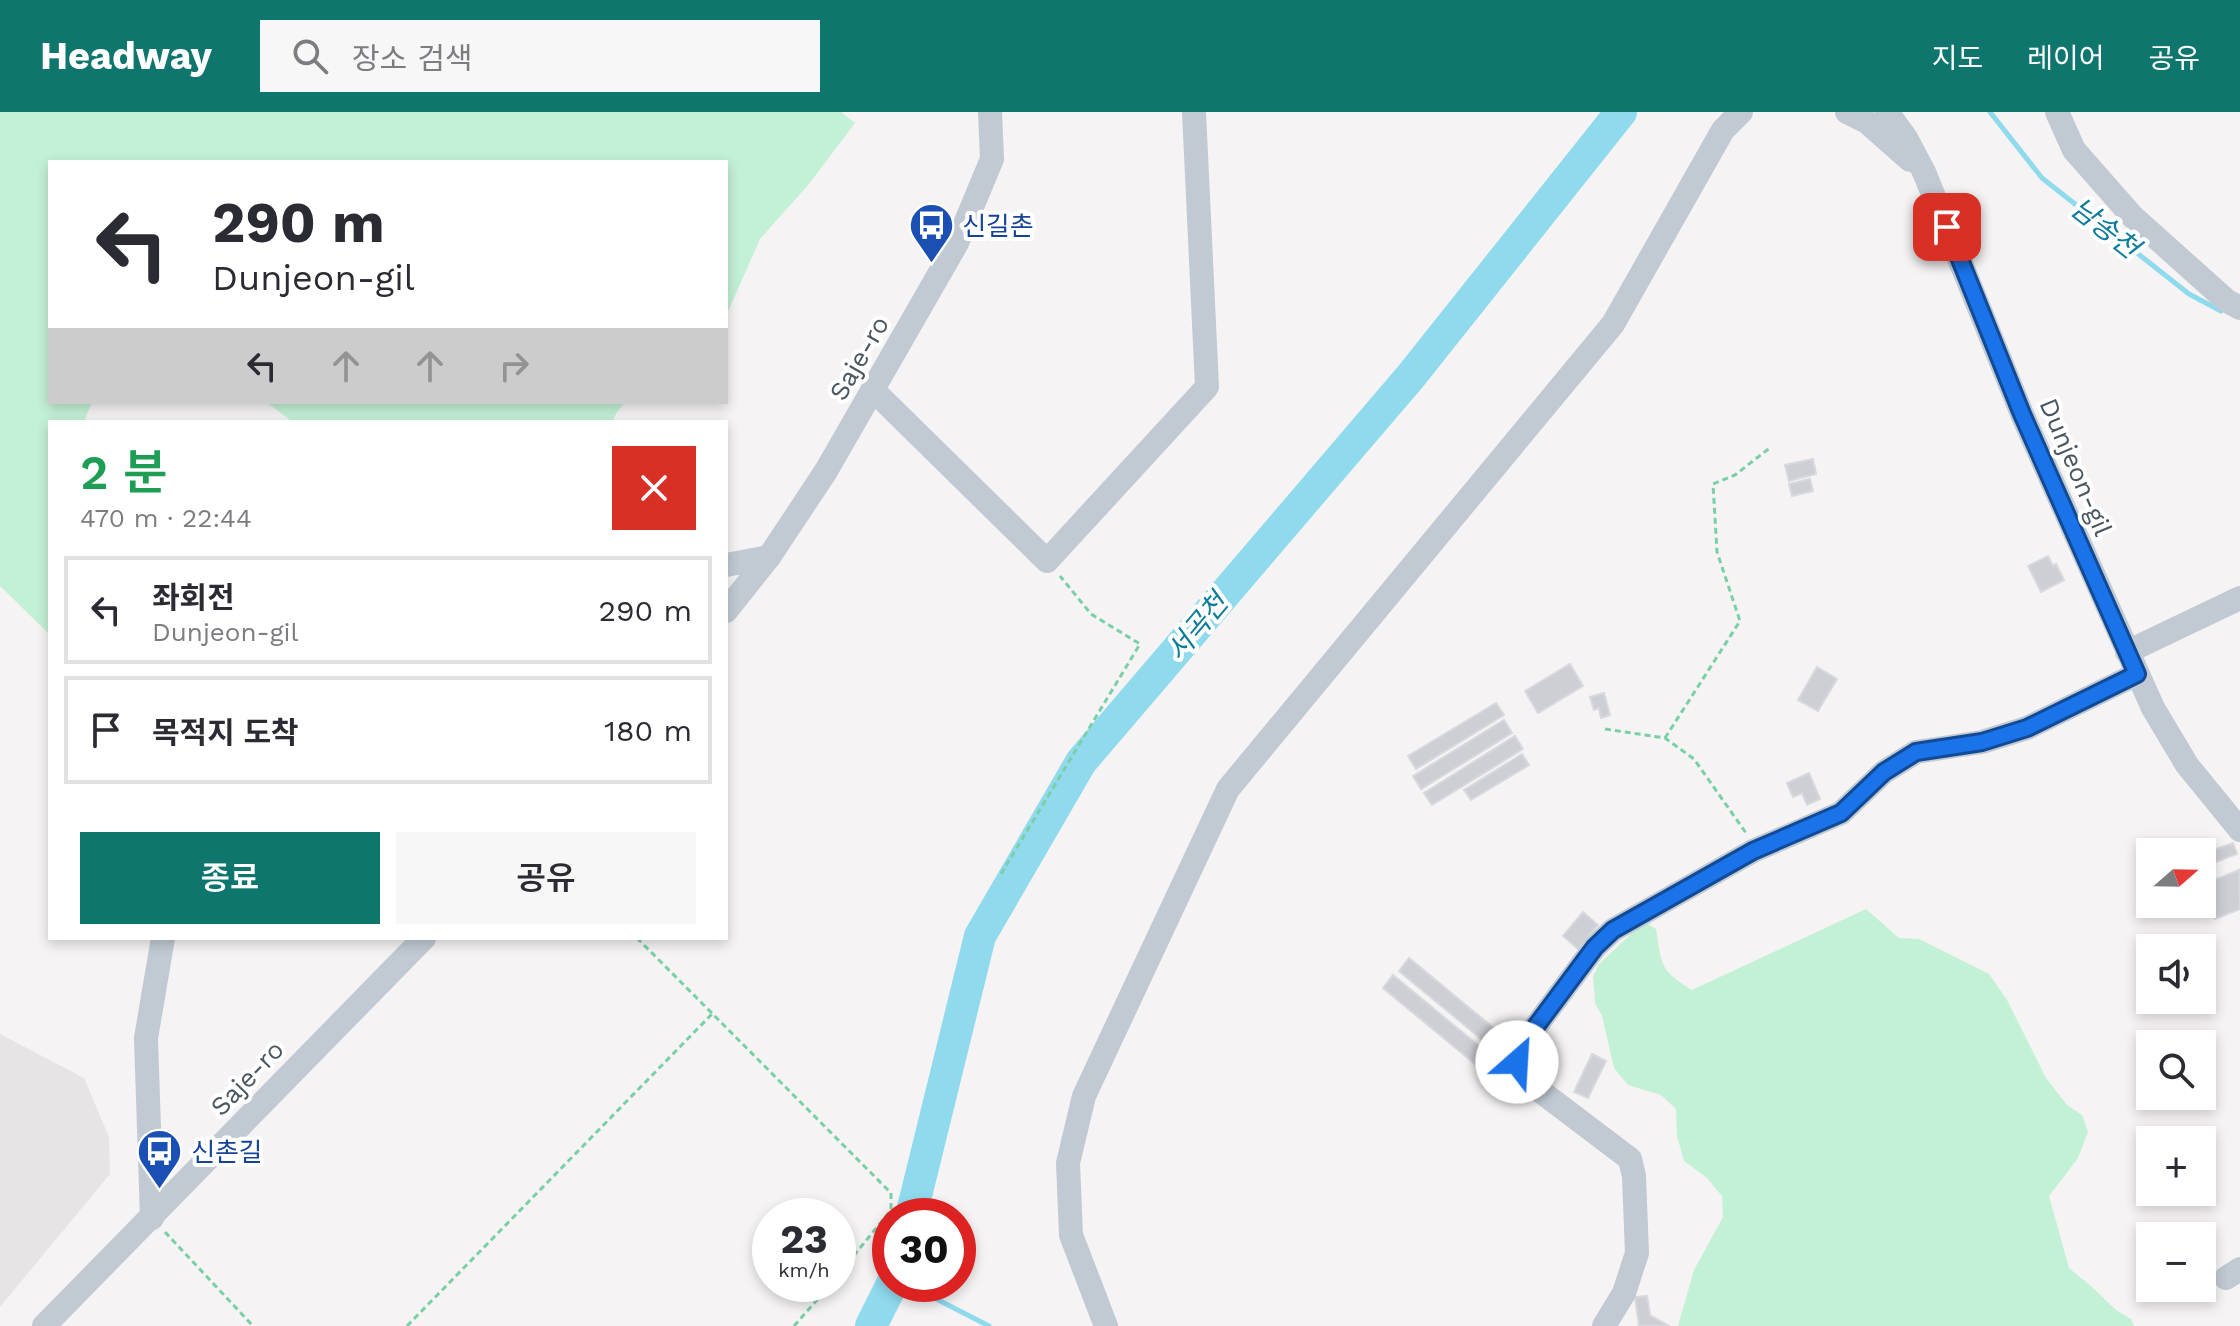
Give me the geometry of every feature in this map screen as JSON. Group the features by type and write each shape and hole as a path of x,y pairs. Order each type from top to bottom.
{"street":[{"name":"Saje-ro","path":"728,608 769,557 826,471 957,243 992,159 990,112"},
{"path":"873,390 1047,561 1207,387 1194,112"},
{"path":"1106,1326 1071,1235 1068,1163 1084,1096 1228,789 1613,324 1723,130 1741,112"},
{"path":"1847,112 1867,122 1924,172"},
{"name":"Dunjeon-gil","path":"1887,112 1906,138 1924,172 2022,414 2132,663 2168,736 2240,830"},
{"path":"2057,112 2074,150 2132,216 2227,301 2240,308"},
{"path":"728,565 769,557"},
{"path":"1604,1326 1624,1293 1637,1253 1634,1176 1630,1159 1527,1081 1517,1062 1519,1049 1595,947 1613,930 1757,849 1841,813 1884,772 1916,752 1982,742 2027,728 2240,598"},
{"path":"152,1218 146,1038 163,940"},
{"name":"Saje-ro","path":"44,1326 422,940"}],"path":[{"path":"1665,738 1740,621 1717,552 1713,484 1735,475 1771,447"},
{"path":"1001,874 1140,644 1091,614 1047,561"},
{"path":"1605,729 1665,738 1694,759 1757,849"},
{"path":"639,940 891,1193 891,1210 856,1253"},
{"path":"407,1326 712,1014"},
{"path":"152,1218 253,1326"},
{"path":"794,1326 815,1302"}],"shaded area":[{"path":"0,1034 84,1078 109,1137 110,1174 0,1307"}],"green space":[{"path":"0,112 841,112 855,123 809,184 760,239 728,311 728,160 48,160 48,404 91,404 85,420 48,420 48,631 0,586"},
{"path":"269,404 623,404 613,420 290,420"},
{"path":"1866,909 1899,938 1919,939 1989,974 2007,1000 2046,1078 2067,1105 2082,1115 2088,1132 2078,1158 2049,1196 2069,1268 2116,1310 2131,1319 2134,1326 1678,1326 1694,1270 1723,1217 1722,1196 1706,1177 1684,1161 1677,1136 1676,1109 1661,1095 1628,1085 1614,1068 1602,1016 1595,1003 1593,976 1599,964 1644,922 1656,929 1664,966 1673,977 1692,990"}],"building":[{"path":"1813,459 1816,474 1789,481 1785,465"},
{"path":"1810,479 1813,491 1792,496 1789,484"},
{"path":"2048,556 2064,580 2041,592 2028,566"},
{"path":"1570,664 1583,686 1538,713 1525,691"},
{"path":"1817,667 1837,679 1818,711 1798,700"},
{"path":"1604,693 1610,715 1601,718 1599,708 1594,710 1590,697"},
{"path":"1496,703 1504,715 1416,769 1408,756"},
{"path":"1504,720 1512,733 1421,789 1413,776"},
{"path":"1515,736 1523,749 1432,805 1424,793"},
{"path":"1522,754 1529,765 1471,800 1464,790"},
{"path":"1809,773 1820,799 1807,805 1802,793 1793,797 1787,783"},
{"path":"2233,843 2237,854 2216,862 2216,849"},
{"path":"2239,870 2240,909 2215,919 2216,918 2216,879"},
{"path":"1583,912 1598,925 1578,949 1563,936"},
{"path":"1409,958 1501,1034 1491,1047 1399,971"},
{"path":"1393,975 1485,1051 1475,1064 1383,988"},
{"path":"1592,1054 1606,1061 1588,1098 1574,1092"},
{"path":"1647,1296 1650,1315 1669,1326 1639,1326 1635,1297"}],"waterway":[{"name":"서곡천","path":"915,1198 980,936 1081,762 1411,376 1621,112"},
{"name":"남송천","path":"1990,112 2042,178 2189,294 2221,311"},
{"name":"서곡천","path":"871,1326 883,1302"},
{"name":"서곡천","path":"942,1302 989,1326"}],"place":[{"name":"신길촌","path":"931,265"},
{"name":"신촌길","path":"160,1191"}],"route":[{"path":"1517,1062 1519,1049 1595,947 1613,930 1753,851 1841,813 1884,772 1916,752 1982,742 2027,728 2137,674 2022,414 1947,227"}]}
